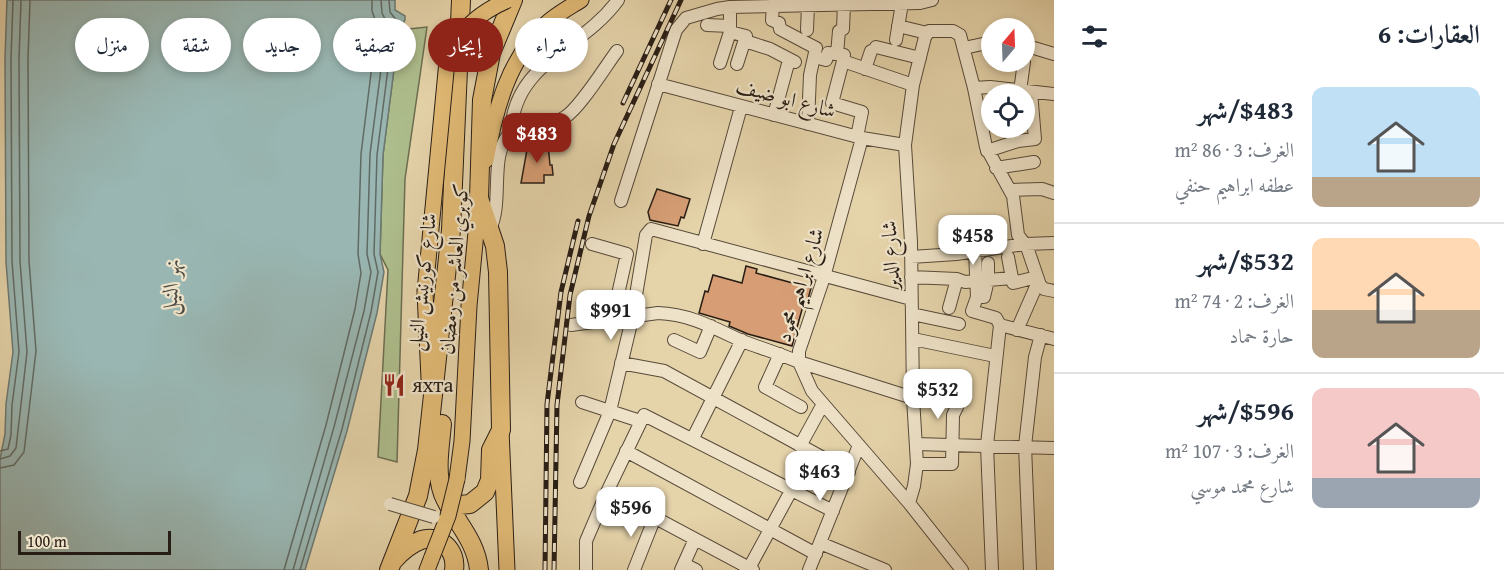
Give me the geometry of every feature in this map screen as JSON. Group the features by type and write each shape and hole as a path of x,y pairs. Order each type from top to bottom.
{"highway":[{"name":"شارع كورنيش النيل","path":"391,566 422,481 451,230 461,0"},
{"path":"449,506 470,504 485,492 490,480 492,450 501,430 498,272 495,246 479,198 482,100 491,53 508,4"},
{"path":"436,363 444,395 438,471 443,493 449,506 473,545 479,570"},
{"name":"شارع كورنيش النيل","path":"391,566 414,544 430,539 440,541 449,548 454,557 454,570"}],"main road":[{"name":"كوبري العاشر من رمضان","path":"427,570 448,516 457,479 462,441 469,306 479,198 494,118 511,72 535,35 548,22 581,0"},
{"name":"كوبري العاشر من رمضان","path":"430,416 424,292 447,61 453,44 464,29 479,15 508,4"},
{"path":"501,430 507,570"}],"street":[{"path":"490,230 495,214 501,144 511,132 516,104 529,80 595,26 618,0"},
{"path":"621,201 679,24 686,18 730,7 920,3 932,0"},
{"path":"896,40 902,3"},
{"path":"840,58 839,31 843,28 844,4"},
{"path":"773,5 772,20 779,23 780,29 816,48 810,75 808,124"},
{"path":"807,30 808,5"},
{"path":"720,63 730,29 730,7"},
{"path":"706,25 730,29 745,35 744,53 770,49 792,61 774,115"},
{"path":"898,26 927,33 932,30 953,31 960,35 987,151 1010,190 1015,203 1017,231 1025,244 1038,280 1044,289 1054,291"},
{"name":"شارع الدير","path":"909,503 917,464 905,145 913,85 927,33"},
{"path":"964,48 981,44"},
{"path":"865,69 873,49 920,58"},
{"path":"511,132 554,122 565,117 574,109 617,51"},
{"path":"814,57 826,60 828,52 865,69 913,85"},
{"path":"1035,53 1054,54"},
{"name":"شارع ابراهيم محمود","path":"840,58 832,103 862,112 860,138 824,276 799,351 799,362 913,398"},
{"name":"شارع ابو ضيف","path":"658,84 860,138 905,145"},
{"path":"974,88 981,88"},
{"path":"1035,93 1054,94"},
{"path":"702,244 741,107"},
{"path":"987,151 1035,138"},
{"path":"996,168 1034,162"},
{"path":"1010,190 1053,190"},
{"path":"580,482 610,411 632,319 646,235 651,229 911,299"},
{"path":"911,257 1025,244 1054,243"},
{"path":"592,244 627,254 612,321"},
{"path":"975,251 982,280"},
{"path":"1008,257 1013,283 1038,280"},
{"path":"988,263 972,311 996,318 1000,325 987,445 992,570"},
{"path":"911,277 957,279 964,282 1012,278"},
{"path":"949,308 957,279"},
{"path":"1017,330 1038,280"},
{"path":"912,314 959,324"},
{"path":"571,325 632,319 645,315 686,316 799,362 812,391 909,503 963,570"},
{"path":"1000,325 1054,339"},
{"path":"674,340 700,352 711,326"},
{"path":"1030,570 1024,446 1035,357 1041,335"},
{"path":"913,339 995,356"},
{"path":"693,438 742,340"},
{"path":"780,354 765,387 801,408"},
{"path":"621,363 660,369 849,472"},
{"path":"917,464 951,465 953,415 959,397"},
{"path":"582,402 642,418 693,438 833,511"},
{"path":"800,446 823,404"},
{"path":"586,570 586,541 642,418"},
{"path":"916,444 1054,448"},
{"path":"809,570 859,445"},
{"path":"626,452 771,529 864,566 885,570"},
{"path":"607,492 750,569 792,489"},
{"path":"390,504 434,517"},
{"path":"634,570 655,517"},
{"path":"695,539 682,567 696,570"}],"green space":[{"path":"427,27 405,179 397,462 378,457 388,270 380,254 383,155 394,72 416,72 416,28"}],"water":[{"name":"نهر النيل","path":"7,0 395,0 395,10 405,16 405,18 333,18 333,72 394,72 383,155 380,254 384,272 377,313 347,431 305,570 0,570 0,459 5,434 6,404 13,352 6,262"}],"building":[{"path":"528,144 548,144 553,175 544,175 544,183 521,183"},
{"path":"657,189 690,199 684,218 681,217 678,226 650,220 648,212"},
{"path":"746,266 757,269 756,273 811,288 807,303 804,302 792,346 748,334 729,326 730,322 699,313 705,291 708,292 713,275 742,283"}],"railway":[{"path":"623,103 671,0"},
{"path":"554,570 557,405 570,295 589,216 614,144 681,0"},
{"path":"545,570 547,404 561,292 578,221"}],"place":[{"name":"яхта","path":"394,385"}]}
